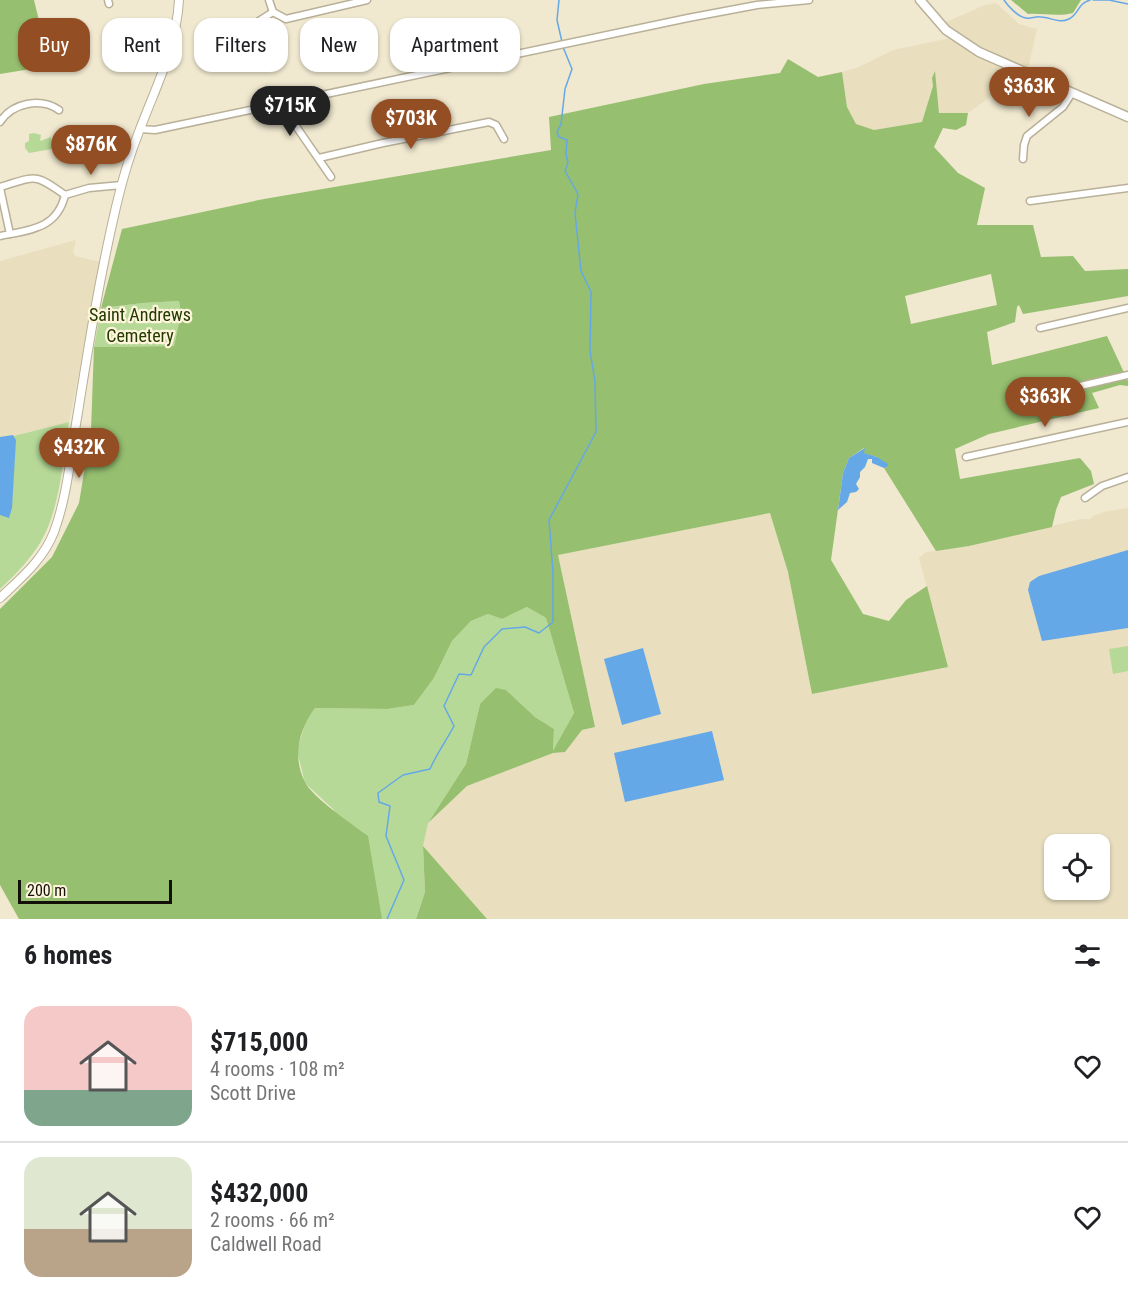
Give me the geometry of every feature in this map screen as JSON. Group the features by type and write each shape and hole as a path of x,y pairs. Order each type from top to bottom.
{"main road":[{"path":"920,0 946,30 979,52 1128,117"}],"street":[{"path":"0,598 41,557 50,542 58,519 101,274 122,185 140,129 172,50 179,0"},
{"path":"269,0 273,12 282,18 289,19 367,0"},
{"path":"140,129 155,130 757,5 809,0"},
{"path":"264,18 273,12"},
{"path":"1023,159 1027,136 1063,107 1072,93"},
{"path":"280,103 332,177"},
{"path":"0,122 9,111 19,105 42,104 60,110"},
{"path":"319,158 489,122 496,125 504,139"},
{"path":"10,234 0,187 27,178 38,178 65,195"},
{"path":"65,195 89,188 122,185"},
{"path":"1029,201 1128,188"},
{"path":"0,236 49,224 61,208 65,195"},
{"path":"1040,328 1128,308"},
{"path":"1049,396 1063,390 1128,375"},
{"path":"966,457 1128,422"},
{"path":"1085,498 1102,486 1128,477"}],"shaded area":[{"path":"996,3 1019,24 1037,29 1028,69 971,43 944,23 985,5"},
{"path":"955,37 1006,63 993,95 968,113 939,113 935,72 922,122 874,130 856,125 847,107 842,72 859,67 893,50"},
{"path":"76,240 73,252 75,256 101,262 69,422 14,436 0,437 0,261"},
{"path":"1128,508 1128,919 487,919 423,846 428,823 467,786 553,753 565,752 582,730 595,727 558,555 770,513 788,572 812,694 948,667 919,558 926,552 969,546 1081,519 1090,519 1095,515"}],"green space":[{"path":"0,0 34,0 38,18 18,18 18,71 0,74"},
{"path":"1011,0 1081,0 1073,13 1056,15 1028,14"},
{"path":"788,59 818,77 842,72 847,107 856,124 874,130 922,122 935,71 939,113 968,113 966,125 956,130 943,128 934,147 958,173 985,188 977,225 1033,225 1041,257 1073,256 1085,271 1128,269 1128,296 1023,314 1019,305 1015,322 987,332 992,365 1107,336 1128,381 1128,386 1120,385 1092,393 1099,408 989,434 955,449 960,479 1080,458 1091,471 1094,484 1061,497 1052,527 936,551 884,468 887,467 877,457 863,453 864,448 849,458 843,473 831,560 863,614 889,621 906,600 927,586 948,667 812,694 788,572 770,513 558,555 595,727 582,730 565,752 553,753 467,786 428,823 466,764 480,704 496,688 506,690 535,717 554,729 553,751 574,713 546,618 527,607 502,619 488,614 471,621 452,641 434,678 414,705 387,709 315,708 309,716 299,744 301,773 309,788 316,795 368,836 382,919 19,919 0,885 0,609 52,557 79,503 91,430 94,347 174,346 181,313 179,301 101,308 122,229 264,199 551,150 549,117 704,84 780,73","holes":["991,274 997,305 911,324 905,296"]},
{"path":"29,134 41,135 40,141 51,137 52,149 29,153 25,148 25,143 29,141"},
{"name":"Saint Andrews Cemetery","path":"179,301 181,313 174,346 94,347 101,308"},
{"path":"69,422 60,484 47,530 31,556 0,589 0,437 14,436"},
{"path":"527,607 546,618 574,713 553,753 554,729 535,717 506,690 480,704 466,764 428,823 423,846 425,892 416,919 372,919 334,810 305,783 297,751 306,720 315,708 387,709 414,705 434,678 452,641 471,621 488,614 502,619"},
{"path":"1128,646 1128,671 1113,674 1109,649"},
{"path":"423,846 487,919 416,919 425,892"}],"water":[{"path":"13,435 16,440 12,508 9,518 0,515 0,437"},
{"path":"865,448 864,453 877,457 888,464 887,467 872,463 872,459 868,459 856,484 859,489 850,493 847,502 838,510 843,473 849,458"},
{"path":"1128,550 1128,628 1042,641 1028,590 1030,582 1039,576"},
{"path":"643,648 661,714 622,725 604,659"},
{"path":"712,731 724,780 625,802 614,753"}],"waterway":[{"path":"559,0 557,20 562,42"},
{"path":"1004,0 1020,16 1062,21 1072,17 1083,4 1090,0"},
{"path":"1093,0 1109,0 1128,4"},
{"path":"387,919 404,880 386,836 390,806 379,802 378,793 403,775 430,769 454,726 444,706 459,674 471,675 484,647 502,629 525,627 539,633 553,622 553,573 549,520 596,432 595,381 590,351 591,292 581,271 575,213 578,194 565,171 568,163 567,140 559,137 557,132 561,124 565,89 572,69 563,47"}]}
